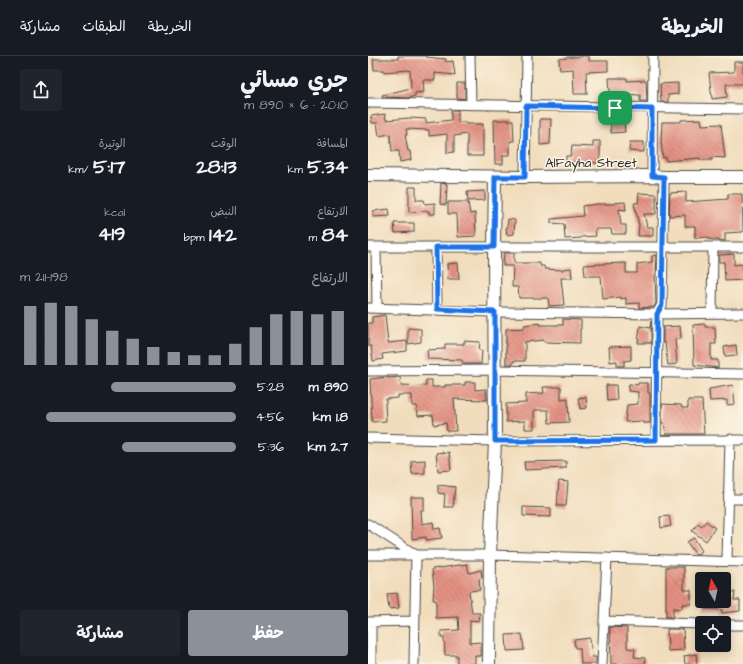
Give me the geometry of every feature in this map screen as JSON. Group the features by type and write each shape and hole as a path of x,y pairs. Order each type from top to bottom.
{"street":[{"path":"470,56 471,105"},
{"path":"525,177 527,56"},
{"path":"653,56 652,109 663,247 662,305 657,314 656,440"},
{"path":"368,103 743,110"},
{"name":"AlFayha Street","path":"368,175 495,177 658,176 743,178"},
{"path":"489,664 490,555 495,441 495,177"},
{"path":"743,247 372,247 373,308 495,312 657,314 743,313"},
{"path":"436,247 437,309"},
{"path":"712,313 713,247"},
{"path":"368,370 495,370 743,374"},
{"path":"368,438 495,441 743,440"},
{"path":"727,561 730,439"},
{"path":"728,499 743,499"},
{"path":"368,524 416,555"},
{"path":"368,555 490,555 743,562"},
{"path":"414,664 416,555"},
{"path":"602,664 608,558"},
{"path":"371,664 369,622 414,621"},
{"path":"604,621 695,624"},
{"path":"731,625 743,625"}],"building":[{"path":"398,56 426,56 446,59 446,62 453,61 455,75 435,73 435,80 423,80 424,92 415,93 415,96 408,98 383,97 382,95 411,88 410,70 384,72 384,70 374,70 373,59 398,59"},
{"path":"589,56 589,61 608,61 608,71 586,72 587,94 574,94 573,69 560,70 559,59"},
{"path":"734,62 743,62 743,84 726,84 727,97 712,99 709,73 734,72"},
{"path":"609,78 627,78 627,81 646,80 647,101 640,101 640,95 617,94 617,92 610,92"},
{"path":"457,83 465,83 465,99 457,98"},
{"path":"678,83 678,94 668,95 668,102 661,102 660,84"},
{"path":"451,110 458,110 458,122 466,122 466,124 483,124 483,156 467,156 467,134 454,136 454,152 447,153 447,134 429,136 429,130 406,129 407,135 405,135 411,160 400,162 399,151 392,151 390,134 379,136 377,123 372,123 371,116 385,114 386,120 410,118 426,119 426,123 451,120"},
{"path":"610,116 618,116 618,121 624,120 625,132 611,133"},
{"path":"540,119 551,119 550,144 540,145"},
{"path":"701,119 702,125 721,124 725,158 712,157 712,160 700,160 700,158 666,161 666,157 663,158 661,141 662,122 681,122 681,120"},
{"path":"494,120 513,120 514,141 510,141 510,155 503,155 503,164 495,164"},
{"path":"593,141 600,141 600,163 566,162 566,156 571,156 572,146 593,147"},
{"path":"630,142 644,142 644,152 629,151"},
{"path":"441,183 447,184 446,205 440,204"},
{"path":"409,187 416,187 416,200 424,200 425,204 435,203 435,214 429,214 429,211 409,212"},
{"path":"485,191 485,200 468,201 467,192"},
{"path":"686,192 686,202 728,199 728,194 742,194 743,232 725,233 725,241 708,239 708,237 695,238 695,226 685,226 685,215 669,216 670,193"},
{"path":"639,193 656,194 656,214 644,214 647,227 653,227 653,236 638,236 639,225 634,203 638,203"},
{"path":"448,202 468,202 470,214 475,213 476,236 458,237 457,214 448,214"},
{"path":"625,202 626,210 619,209 621,225 626,225 626,234 612,234 611,229 595,229 596,236 565,239 564,224 551,223 551,219 583,216 582,206"},
{"path":"389,209 390,216 373,217 373,211"},
{"path":"508,219 515,220 514,234 507,235 506,228"},
{"path":"394,223 414,223 414,232 395,233"},
{"path":"504,253 514,253 514,263 540,263 540,266 544,266 545,269 563,270 571,268 572,278 561,278 564,305 549,306 548,298 519,298 518,287 512,287 513,266 503,266"},
{"path":"734,254 734,265 742,264 743,280 725,281 724,262 719,262 719,255"},
{"path":"657,255 655,276 656,303 654,307 639,308 639,303 626,304 626,298 621,299 621,297 603,299 601,276 585,276 584,265 626,263 626,273 637,273 637,264 652,262 652,256"},
{"path":"458,263 459,279 448,279 447,264"},
{"path":"385,315 388,343 407,341 407,351 382,354 383,359 373,361 371,346 368,346 368,323 372,323 372,317"},
{"path":"563,319 581,320 580,343 544,342 544,340 525,342 525,361 513,361 513,364 506,364 506,329 525,328 524,325 540,323 540,325 563,325"},
{"path":"651,321 651,343 638,343 640,326 650,328"},
{"path":"705,324 705,327 715,327 716,344 711,344 711,360 718,360 718,368 694,365 693,325"},
{"path":"680,326 681,339 675,339 677,364 668,365 665,343 663,343 663,327"},
{"path":"408,328 421,329 421,342 408,344"},
{"path":"464,341 480,342 479,350 482,350 481,364 463,364 462,360 428,359 427,350 445,349 445,344 464,344"},
{"path":"736,345 737,355 725,356 724,347"},
{"path":"631,346 631,360 624,361 624,366 617,366 617,361 610,362 609,347"},
{"path":"400,377 401,385 426,386 426,380 432,380 432,387 445,387 445,385 465,385 465,382 475,382 475,390 486,389 487,400 454,399 456,431 447,431 446,423 434,425 433,415 418,416 417,406 412,406 412,395 398,395 398,398 386,399 386,421 372,422 370,379"},
{"path":"638,383 648,383 648,393 650,393 650,423 643,423 643,421 625,422 627,405 638,404 638,392 628,391 629,384 638,385"},
{"path":"606,385 616,385 617,400 607,401"},
{"path":"733,385 735,404 727,405 727,400 710,401 709,389"},
{"path":"543,387 561,387 561,399 568,398 569,422 549,423 548,410 534,410 534,429 525,429 525,421 506,422 506,404 526,403 526,394 544,393"},
{"path":"586,397 587,408 580,409 578,398"},
{"path":"688,400 702,400 704,434 666,434 664,423 662,423 662,404 681,405 682,408 688,408"},
{"path":"443,452 443,454 449,452 451,470 438,471 436,453"},
{"path":"425,460 425,473 412,474 411,461"},
{"path":"566,461 566,468 525,470 524,462"},
{"path":"559,481 568,482 566,506 557,506"},
{"path":"438,485 455,487 453,507 444,507 445,494 438,493"},
{"path":"411,497 424,497 424,510 421,510 422,524 433,522 434,529 440,528 442,538 426,540 426,537 412,539"},
{"path":"523,507 551,508 551,517 523,516"},
{"path":"669,516 671,526 661,528 660,517"},
{"path":"706,521 715,528 706,541 692,531 698,523 702,526"},
{"path":"694,538 702,551 696,555 687,542"},
{"path":"467,564 469,573 481,570 482,576 482,578 479,579 480,590 469,591 472,613 480,613 479,621 470,620 470,643 481,642 481,656 475,656 475,664 457,664 457,655 445,655 444,638 441,638 441,631 459,630 458,617 436,618 436,600 433,600 434,586 432,569"},
{"path":"666,567 684,567 684,590 691,590 691,604 682,604 682,609 673,608 673,617 666,617"},
{"path":"731,592 735,592 734,600 740,600 740,611 722,613 722,610 704,609 731,608"},
{"path":"397,593 399,608 389,609 387,594"},
{"path":"610,627 627,628 627,648 635,649 634,657 645,658 645,664 611,664"},
{"path":"667,629 683,629 684,650 668,651"},
{"path":"522,634 524,650 507,651 506,635"},
{"path":"590,638 592,657 596,657 596,664 581,664 580,648 575,648 574,640"},
{"path":"696,654 697,664 685,664 684,656"}],"route":[{"path":"526,106 615,108 652,109 652,176 664,177 662,305 657,314 656,440 495,441 495,312 437,309 436,247 494,247 495,177 525,177 526,106"}]}
